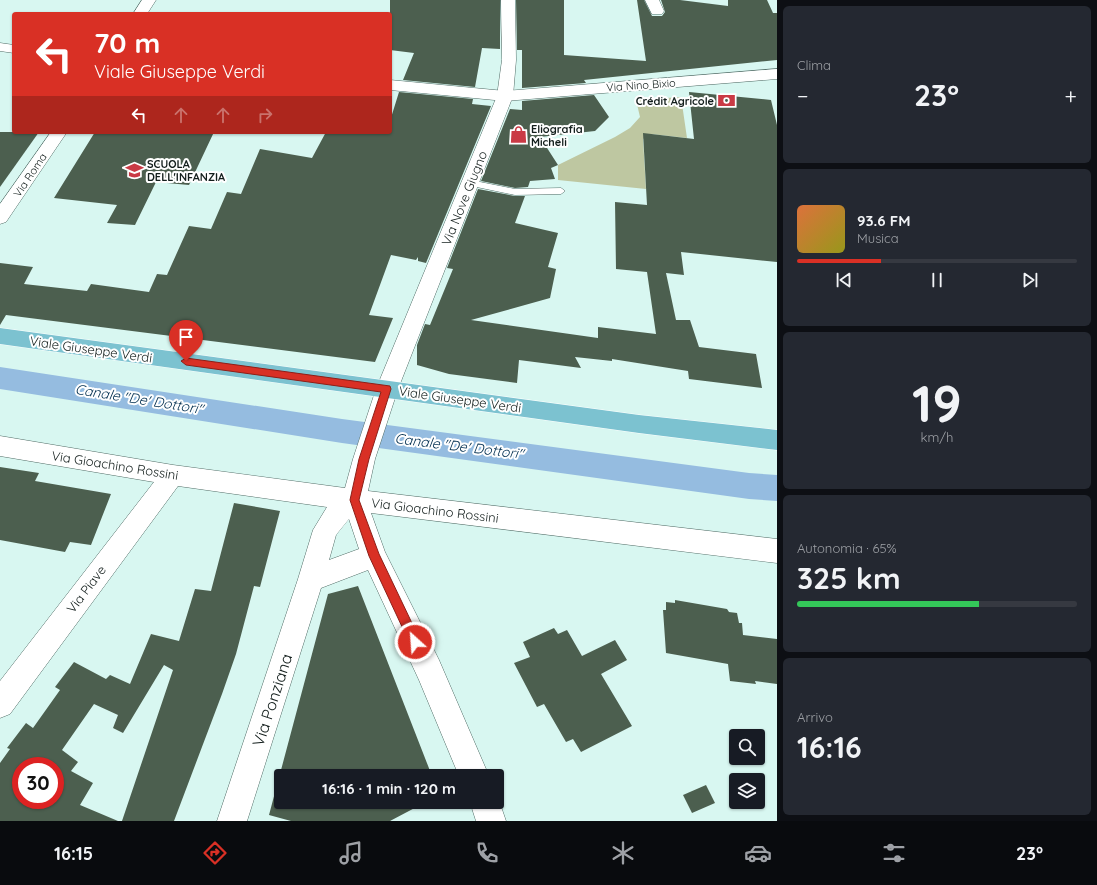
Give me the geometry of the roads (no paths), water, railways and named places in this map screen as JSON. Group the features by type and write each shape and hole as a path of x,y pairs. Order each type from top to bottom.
{"main road":[{"name":"Viale Giuseppe Verdi","path":"0,336 639,424 777,440"}],"street":[{"path":"141,12 149,0"},
{"name":"Via Nove Giugno","path":"354,500 364,459 387,389 505,96 509,60 508,0"},
{"path":"0,47 12,49"},
{"name":"Via Nino Bixio","path":"392,85 505,96 777,74"},
{"name":"Via Roma","path":"0,218 58,134"},
{"name":"Via Gioachino Rossini","path":"0,446 173,475 354,500 777,551"},
{"name":"Via Piave","path":"0,704 173,475"},
{"path":"354,500 374,556 429,670 471,769"},
{"name":"Via Ponziana","path":"232,821 311,579 325,530 336,514 354,500"},
{"path":"311,579 374,556"},
{"path":"487,809 491,821"}],"lane":[{"path":"470,183 515,192 561,191"}],"waterway":[{"name":"Canale \"De' Dottori\"","path":"0,378 342,431 749,486 777,488"}],"place":[{"name":"Crédit Agricole","path":"727,101"},
{"name":"Eliografia Micheli","path":"518,135"},
{"name":"SCUOLA DELL'INFANZIA","path":"134,170"}]}
